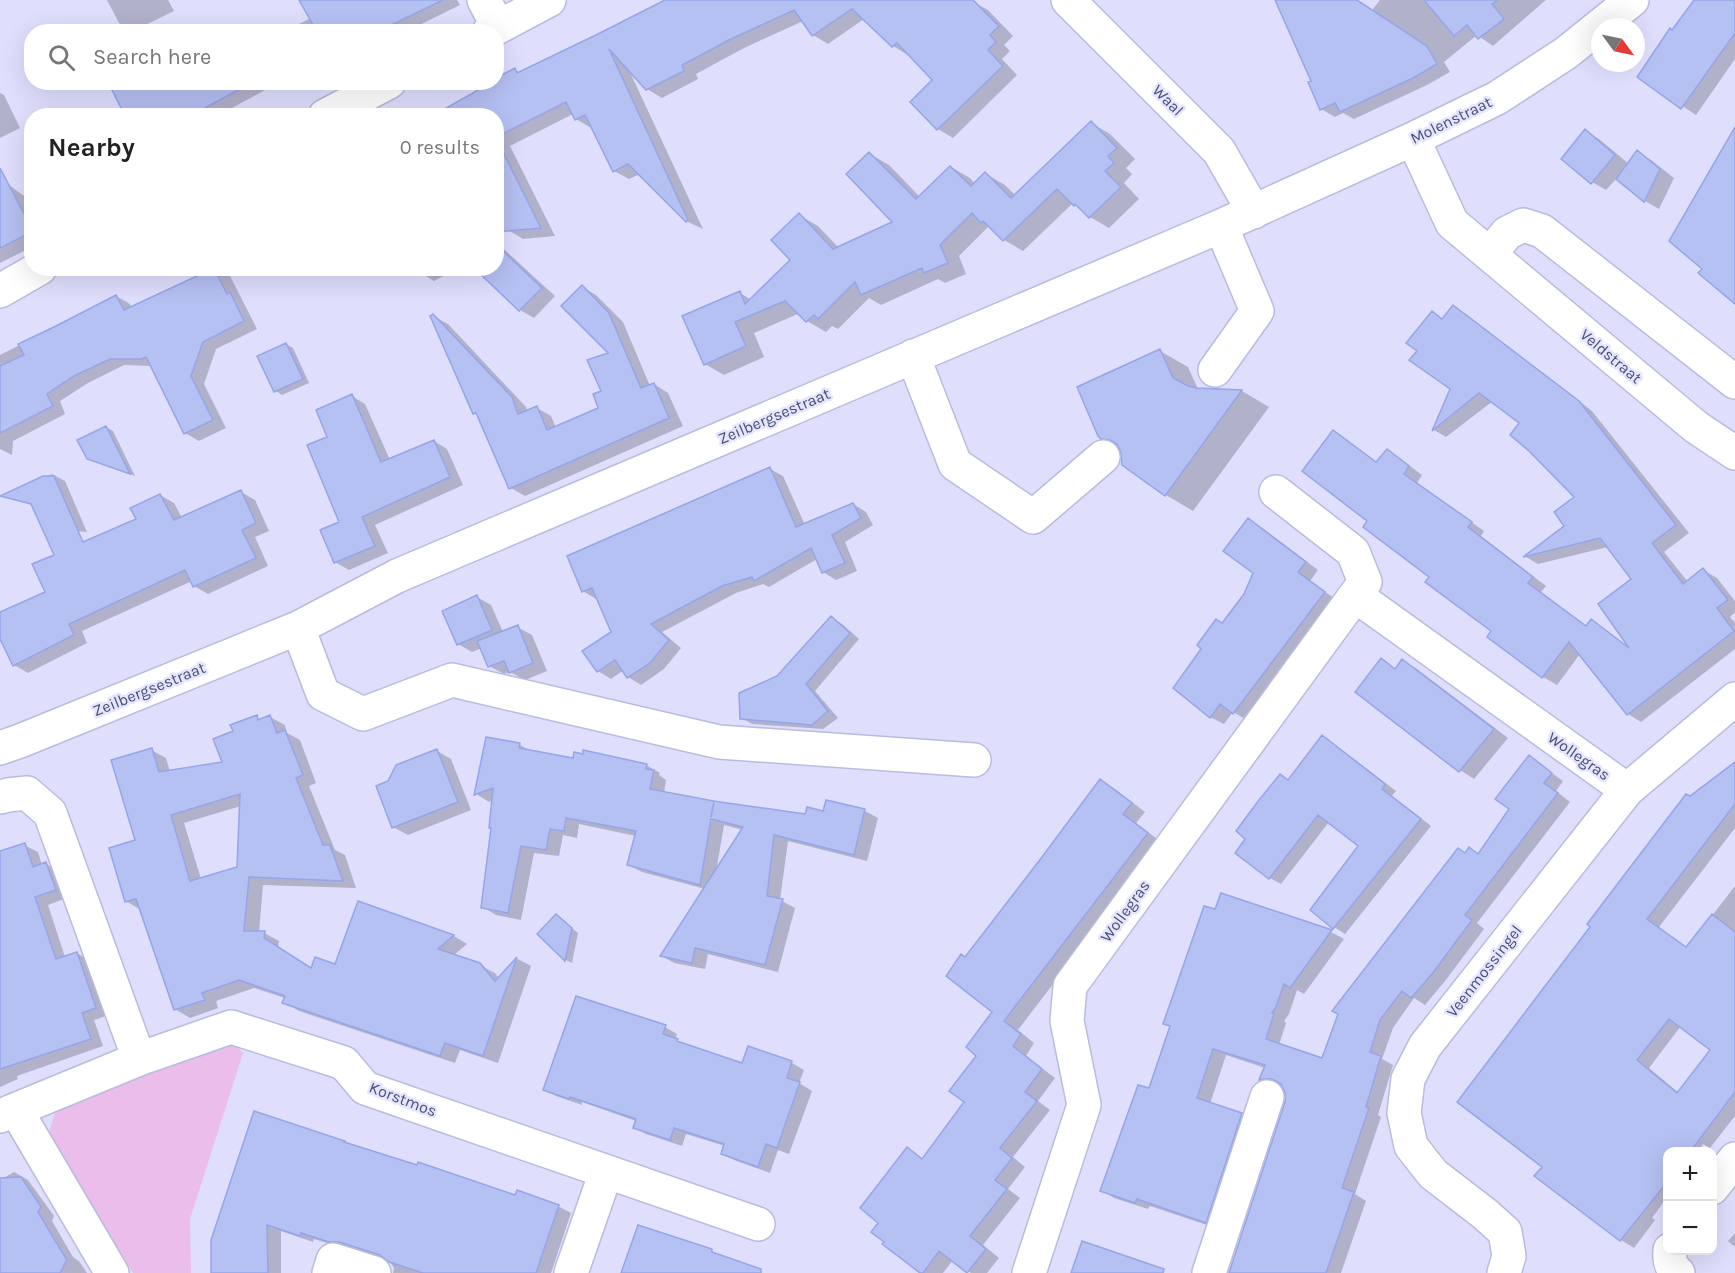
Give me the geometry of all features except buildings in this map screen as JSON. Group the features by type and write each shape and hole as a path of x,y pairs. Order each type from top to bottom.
{"street":[{"path":"490,20 549,0"},
{"name":"Waal","path":"1068,0 1219,151 1254,212"},
{"name":"Molenstraat","path":"1254,212 1497,98 1566,53 1632,0"},
{"path":"340,108 375,90"},
{"name":"Veldstraat","path":"1413,139 1452,224 1696,427 1735,453"},
{"name":"Zeilbergsestraat","path":"0,748 298,628 397,576 1254,212"},
{"path":"1490,254 1507,232 1523,225 1542,231 1735,381"},
{"path":"1215,370 1257,311 1221,226"},
{"path":"0,291 26,276"},
{"path":"913,356 955,464 1033,517 1103,457"},
{"name":"Wollegras","path":"1029,1273 1084,1105 1067,1021 1070,986 1365,582 1353,552 1276,492"},
{"name":"Wollegras","path":"1356,596 1627,790"},
{"path":"298,628 323,694 363,714 453,680 719,742 974,759"},
{"name":"Veenmossingel","path":"1504,1273 1509,1256 1505,1232 1433,1174 1411,1146 1404,1113 1408,1079 1425,1046 1627,790 1735,699"},
{"path":"0,797 27,793 50,813 139,1059"},
{"name":"Korstmos","path":"112,1273 8,1113 139,1059 231,1027 344,1063 365,1088 758,1224"},
{"path":"1209,1273 1267,1097"},
{"path":"1717,1183 1735,1159"},
{"path":"571,1273 606,1172"},
{"path":"1669,1255 1671,1267 1678,1273"},
{"path":"329,1273 333,1260 374,1273"}],"shaded area":[{"path":"232,1042 243,1053 190,1219 191,1273 133,1273 49,1133 58,1102"}]}
